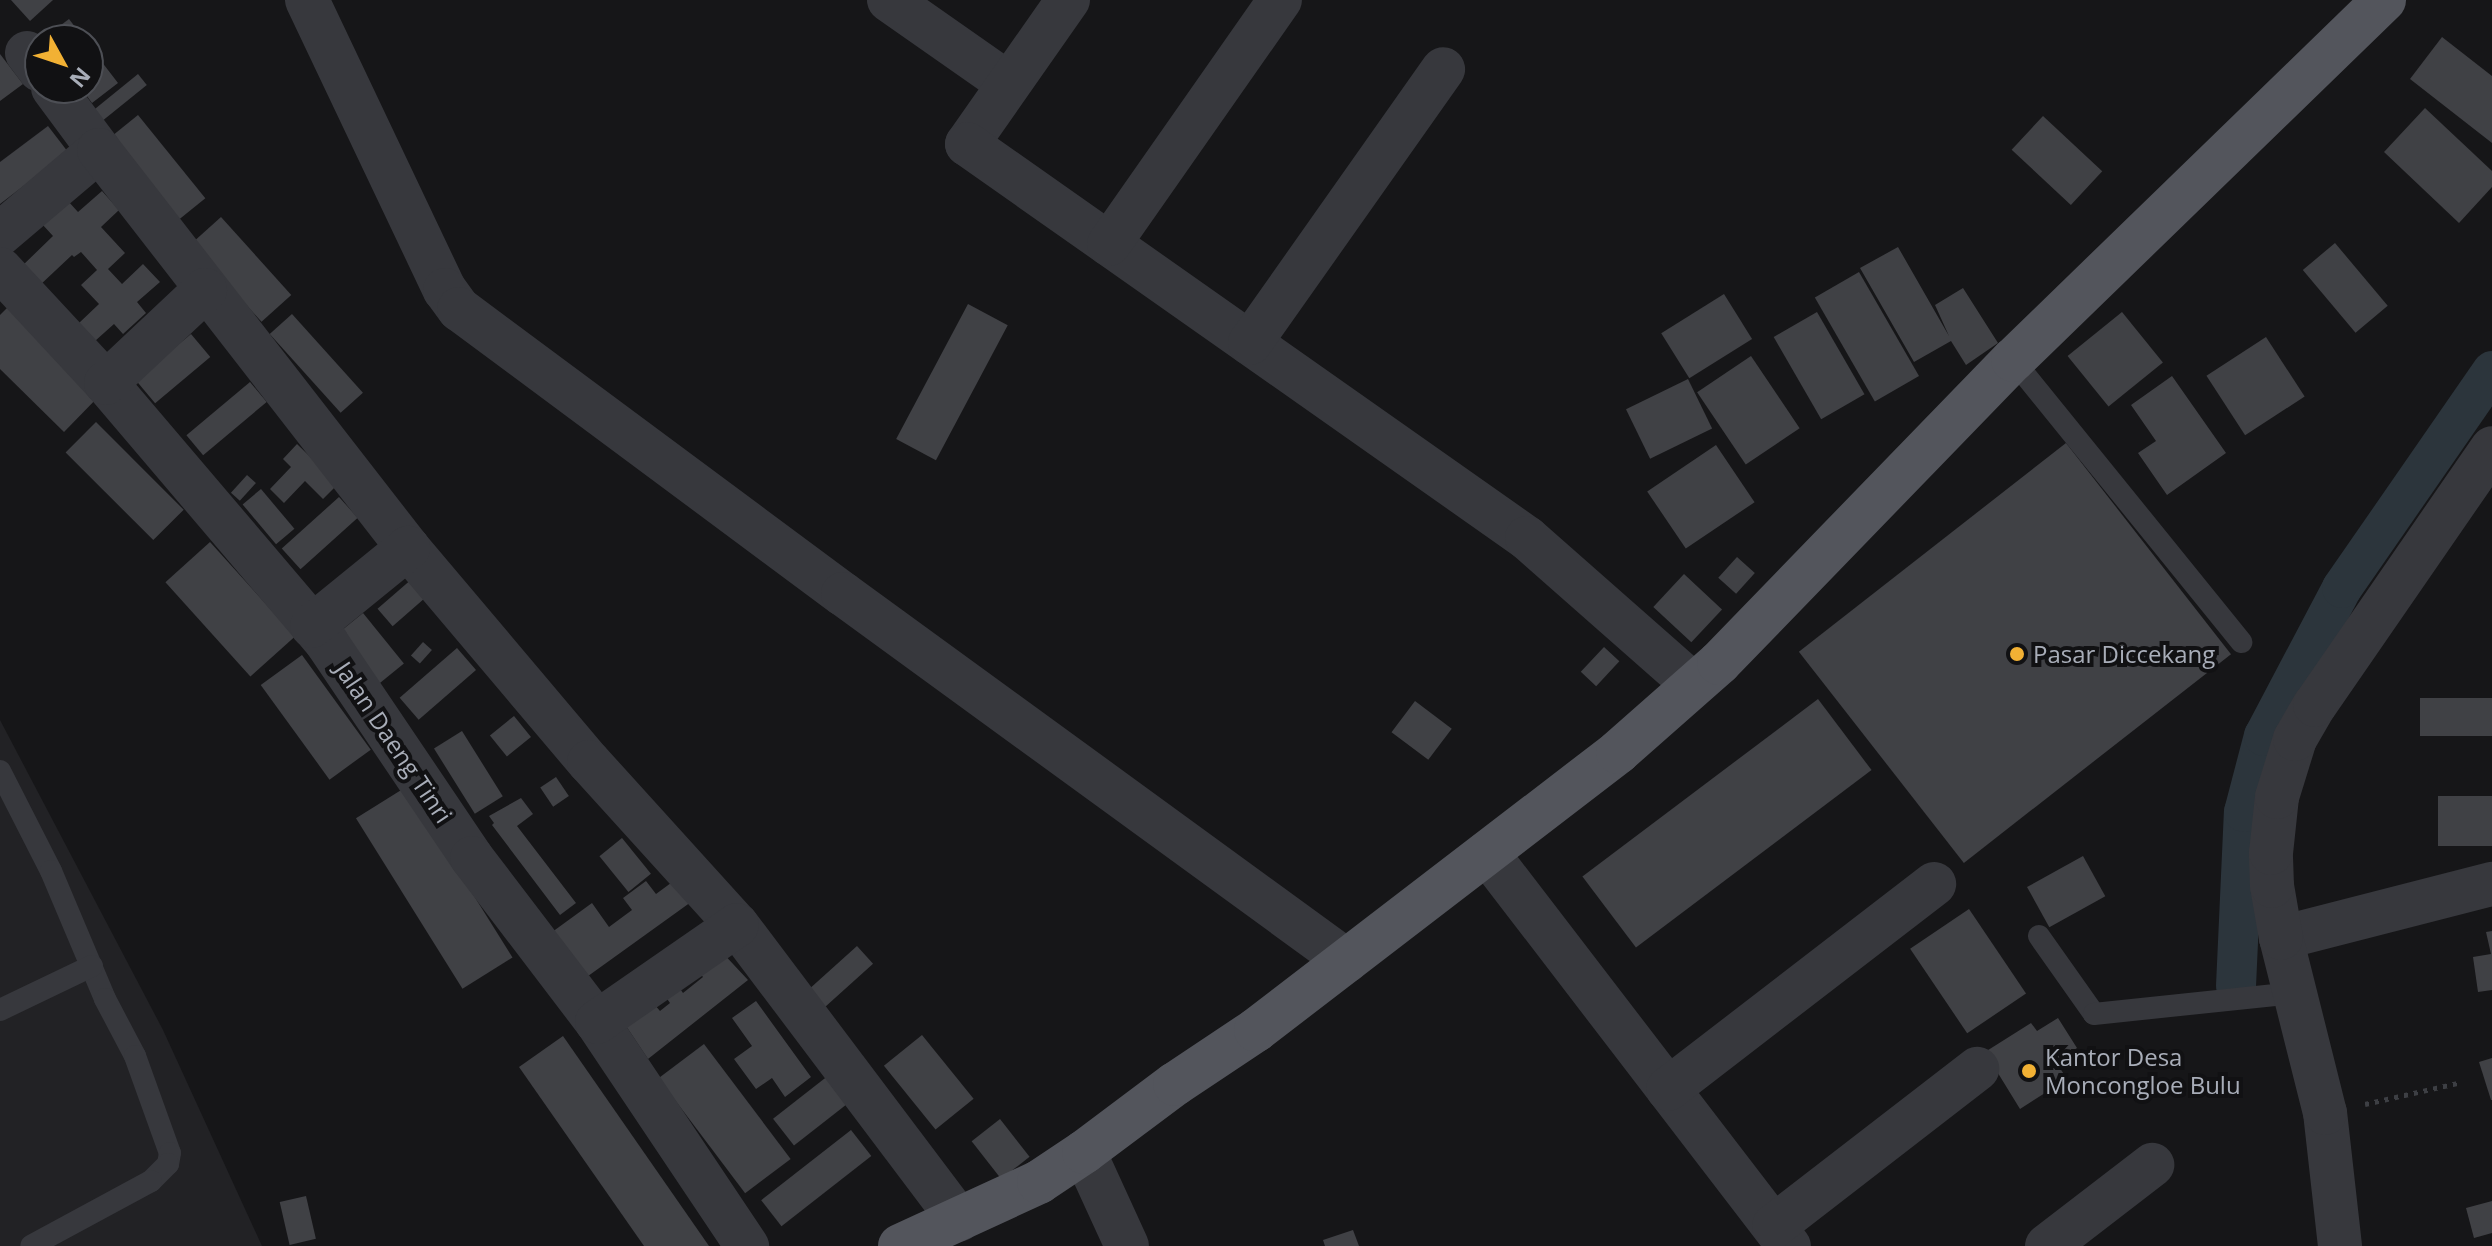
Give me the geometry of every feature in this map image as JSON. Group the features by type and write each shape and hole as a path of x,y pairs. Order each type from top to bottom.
{"main road":[{"path":"900,1246 1039,1182 1084,1152 1347,961 1618,752 1694,685 2013,360 2384,0"}],"street":[{"path":"307,0 445,290 459,309 830,585 1347,961"},
{"path":"889,0 1009,84"},
{"path":"1068,0 967,144 1527,538 1694,685"},
{"path":"1109,244 1280,0"},
{"path":"1250,343 1443,69"},
{"path":"65,104 205,290 408,548 589,762 737,925 959,1220"},
{"path":"0,234 99,150"},
{"name":"Jalan Daeng Tinri","path":"0,269 106,383 312,626 472,858 597,1022 747,1246"},
{"path":"106,383 205,290"},
{"path":"2340,1246 2325,1113 2281,938 2271,853 2277,797 2295,739 2373,617 2492,448"},
{"path":"312,626 408,548"},
{"path":"1487,853 1781,1236 1977,1069"},
{"path":"1668,1089 1934,884"},
{"path":"2281,938 2492,884"},
{"path":"597,1022 737,925"},
{"path":"1084,1152 1127,1246"},
{"path":"2047,1246 2152,1165"}],"lane":[{"path":"2013,360 2241,642"},
{"path":"0,771 51,871 135,1056 167,1135 170,1153 168,1164 161,1174 142,1187 31,1246"},
{"path":"2039,936 2094,1014 2294,993"},
{"path":"0,1010 92,966"}],"path":[{"path":"2325,1113 2462,1082"}],"shaded area":[{"path":"0,720 163,1030 262,1246 0,1246"}],"building":[{"path":"11,0 53,0 30,21"},
{"path":"2442,37 2492,76 2492,143 2410,79"},
{"path":"0,54 23,84 0,101"},
{"path":"104,65 118,83 104,94"},
{"path":"138,74 147,85 98,125 89,114"},
{"path":"2425,108 2492,171 2492,187 2459,223 2384,152"},
{"path":"138,115 205,198 172,225 105,142"},
{"path":"2043,116 2102,171 2071,205 2012,150"},
{"path":"48,126 68,152 0,204 0,162"},
{"path":"102,191 119,210 101,227 125,253 108,269 122,284 143,264 160,282 137,302 146,313 123,334 114,324 95,341 79,323 99,304 81,285 97,270 81,252 74,257 72,255 39,286 21,267 53,236 42,224 68,201 78,212"},
{"path":"221,217 291,295 262,322 191,244"},
{"path":"2335,243 2388,306 2356,333 2303,270"},
{"path":"1898,247 1949,336 1935,305 1963,288 1998,343 1966,365 1951,341 1914,362 1860,268"},
{"path":"1859,272 1919,376 1875,401 1815,298"},
{"path":"1724,294 1752,339 1689,378 1661,333"},
{"path":"12,303 102,393 64,432 0,369 0,315"},
{"path":"968,304 1008,325 936,460 896,439"},
{"path":"1817,312 1864,394 1821,419 1774,337"},
{"path":"2122,312 2163,363 2109,407 2068,356"},
{"path":"292,314 363,393 341,413 270,334"},
{"path":"191,334 210,357 155,403 136,380"},
{"path":"2266,337 2305,397 2245,435 2206,376"},
{"path":"1751,356 1800,428 1746,464 1697,392"},
{"path":"2172,376 2226,453 2167,495 2138,453 2156,441 2131,405"},
{"path":"1688,379 1712,428 1650,459 1626,409"},
{"path":"250,382 267,402 203,455 186,435"},
{"path":"96,422 184,510 153,540 66,452"},
{"name":"Pasar Diccekang","path":"2066,443 2231,654 1964,863 1799,652"},
{"path":"297,444 338,484 323,499 305,481 284,503 270,489 291,467 283,459"},
{"path":"1716,445 1755,502 1686,549 1647,491"},
{"path":"247,475 256,483 240,501 231,493"},
{"path":"261,489 294,529 276,544 243,504"},
{"path":"339,497 358,518 301,569 282,549"},
{"path":"210,542 295,636 250,677 165,582"},
{"path":"1737,557 1755,573 1736,594 1718,578"},
{"path":"1684,574 1722,609 1691,642 1653,607"},
{"path":"413,578 428,595 393,626 378,609"},
{"path":"363,613 404,664 377,685 337,634"},
{"path":"423,642 432,650 420,663 411,655"},
{"path":"1604,647 1619,661 1596,686 1581,672"},
{"path":"457,648 476,670 419,720 400,698"},
{"path":"302,655 371,750 330,780 261,685"},
{"path":"2420,698 2492,698 2492,736 2420,736"},
{"path":"1818,699 1872,770 1636,948 1582,877"},
{"path":"1415,701 1452,729 1428,760 1392,732"},
{"path":"514,716 531,737 507,756 490,736"},
{"path":"462,731 503,796 475,814 434,748"},
{"path":"556,777 569,796 553,807 540,788"},
{"path":"406,787 513,957 462,989 356,818"},
{"path":"2438,796 2492,796 2492,846 2438,846"},
{"path":"521,798 533,814 517,826 576,903 560,915 492,825 494,823 489,816"},
{"path":"622,838 651,874 628,892 599,856"},
{"path":"2083,856 2105,896 2049,927 2027,887"},
{"path":"675,880 691,902 577,984 548,935 592,903 609,927 632,910 623,898 646,881 656,894"},
{"path":"1969,909 2026,994 1967,1033 1910,949"},
{"path":"2492,931 2492,990 2478,992 2473,957 2491,954 2486,932"},
{"path":"857,946 873,964 820,1011 804,994"},
{"path":"719,949 748,980 648,1059 626,1026 654,1004 660,1011 670,1003 663,993 676,983 683,993 703,977 695,967"},
{"path":"756,1001 811,1077 785,1097 772,1078 756,1089 734,1059 752,1046 732,1018"},
{"name":"Kantor Desa Moncongloe Bulu","path":"2058,1018 2077,1048 2056,1062 2067,1079 2020,1109 1985,1052 2031,1023 2037,1031"},
{"path":"922,1035 974,1099 936,1130 884,1066"},
{"path":"563,1036 709,1246 644,1246 519,1067"},
{"path":"704,1044 791,1159 745,1193 658,1078"},
{"path":"2492,1058 2492,1100 2491,1100 2479,1062"},
{"path":"829,1075 850,1102 794,1146 773,1119"},
{"path":"1000,1119 1030,1157 1001,1179 972,1141"},
{"path":"851,1130 871,1156 781,1226 761,1200"},
{"path":"306,1196 316,1239 290,1245 280,1202"},
{"path":"2492,1201 2492,1233 2474,1238 2466,1208"},
{"path":"1353,1230 1359,1246 1325,1246 1323,1240"}],"waterway":[{"path":"2236,986 2244,812 2264,736 2342,588 2492,371"}],"place":[{"name":"Pasar Diccekang","path":"2017,654"},
{"name":"Kantor Desa Moncongloe Bulu","path":"2029,1071"}]}
